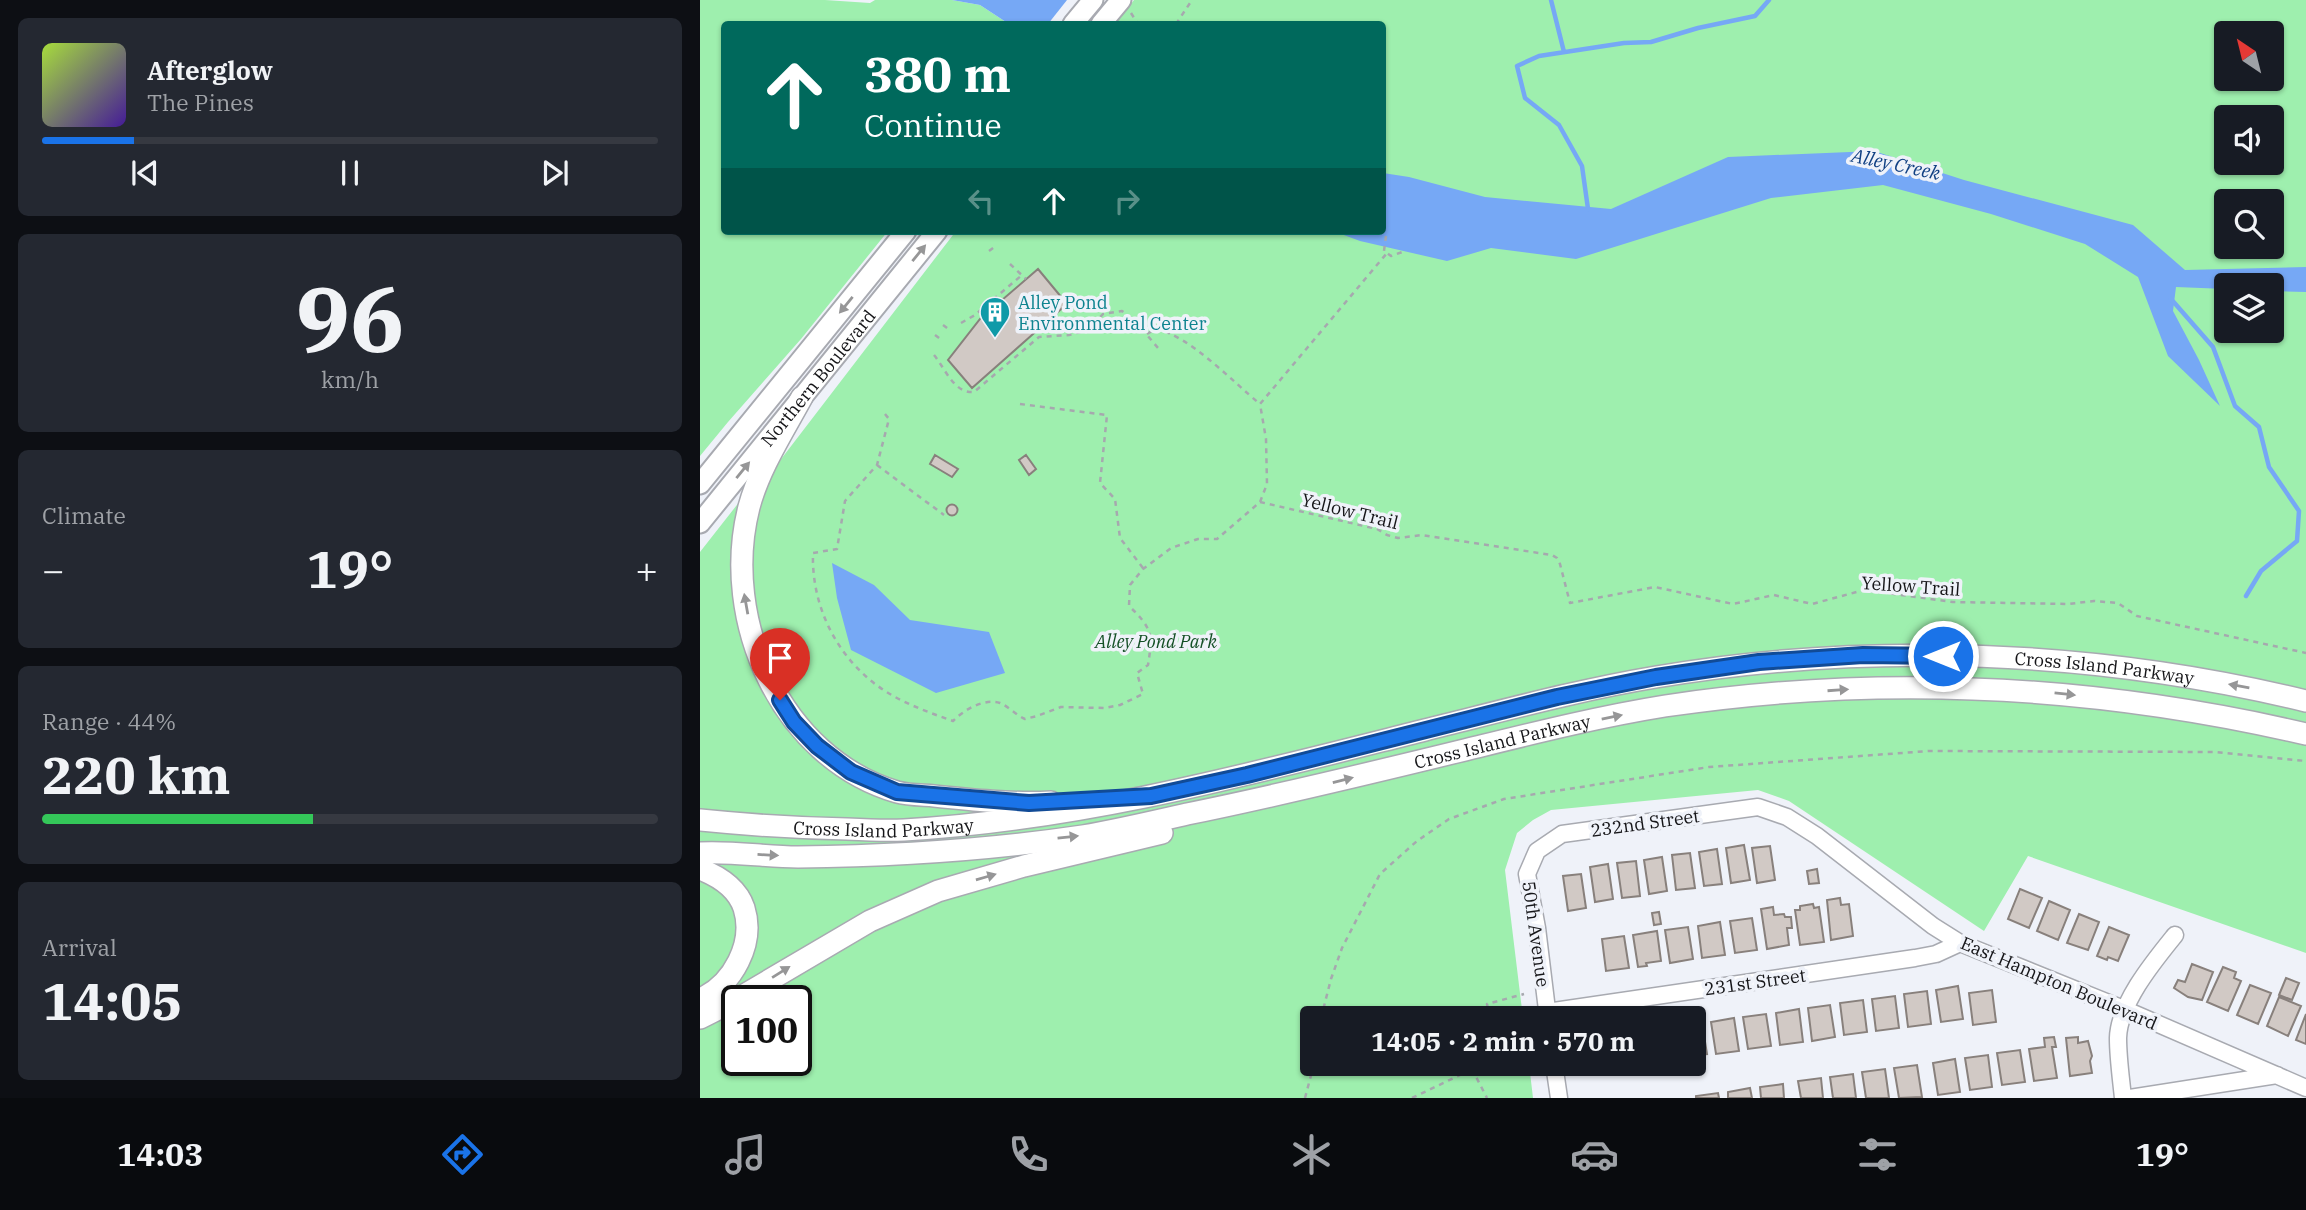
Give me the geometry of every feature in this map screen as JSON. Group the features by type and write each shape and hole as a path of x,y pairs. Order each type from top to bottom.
{"highway":[{"path":"802,397 764,467 749,507 742,549 744,597 753,640 762,669 794,722 817,746 851,772 897,792 1029,803 1151,796"},
{"name":"Cross Island Parkway","path":"700,820 771,828 902,831 1033,816 1151,796 1247,775 1557,697 1656,677 1759,662 1863,655 1969,656 2161,672 2306,701"},
{"name":"Cross Island Parkway","path":"700,853 792,857 918,854 1084,836 1277,796 1560,727 1664,706 1767,695 1862,688 1961,688 2061,694 2160,705 2248,720 2306,734"},
{"path":"700,1018 870,921 938,891 1024,866 1155,835 1277,796"},
{"path":"700,869 718,876 734,890 744,908 747,932 742,956 727,980 700,999"}],"main road":[{"path":"1076,21 1093,0"},
{"path":"1105,21 1121,7"},
{"name":"Northern Boulevard","path":"700,484 903,235"},
{"name":"Northern Boulevard","path":"700,523 934,235"}],"street":[{"name":"232nd Street","path":"1537,851 1562,834 1758,807"},
{"name":"East Hampton Boulevard","path":"1758,807 1787,817 1817,836 1933,926 1961,943 2277,1075 2301,1090"},
{"name":"50th Avenue","path":"1537,851 1527,874 1537,928 1546,1006"},
{"path":"2123,1098 2118,1037 2126,1010 2151,964 2175,935"},
{"name":"231st Street","path":"1605,1006 1915,958 1936,954 1961,943"},
{"path":"2130,1098 2277,1075"},
{"path":"1556,1076 1559,1098"}],"path":[{"path":"1177,21 1192,0"},
{"path":"1121,7 1131,13 1136,21"},
{"path":"1386,236 1384,251 1391,256 1405,251"},
{"path":"989,251 996,246"},
{"path":"1260,404 1387,253"},
{"path":"1010,264 1026,279"},
{"path":"961,323 975,315 1022,275"},
{"path":"934,355 959,389 965,393 974,392 1039,337 1069,335 1088,330 1103,314 1122,311 1158,348"},
{"path":"943,325 950,330"},
{"path":"885,414 889,419 877,465 845,500 837,549 813,554 812,577 819,606 844,653 863,674 901,700 953,721 964,710 988,702 1002,704 1025,719 1060,706 1104,708 1120,705 1143,694 1137,673 1148,665 1151,643 1146,622 1129,606 1130,585 1143,569 1171,548 1198,539 1217,539 1260,502 1267,484 1266,439 1260,404 1191,346 1166,331 1154,329 1147,334"},
{"path":"935,335 942,340"},
{"path":"1020,404 1107,415 1100,483 1115,499 1119,538 1143,569"},
{"path":"877,465 944,516"},
{"name":"Yellow Trail","path":"1260,502 1377,529 1387,536 1398,538 1422,535 1552,555 1560,564 1570,603 1655,587 1733,604 1774,595 1812,604 1864,590 1953,602 2068,604 2094,601 2118,603 2137,617 2306,653"},
{"path":"1488,1006 1487,1003 1524,994"},
{"path":"1305,1098 1311,1076"},
{"path":"1412,1098 1458,1076"},
{"path":"1476,1076 1487,1098"}],"green space":[{"path":"700,0 825,0 870,3 875,0 952,0 980,5 1004,21 721,21 721,235 885,235 801,339 700,456"},
{"name":"Alley Pond Park","path":"1092,0 1118,20 1134,0 2306,0 2306,953 2028,856 1984,931 1789,801 1758,790 1551,810 1517,833 1505,870 1522,1006 1300,1006 1300,1076 1530,1076 1533,1098 700,1098 700,552 740,501 739,514 953,235 1386,235 1386,21 1109,21"}],"water":[{"path":"952,0 1085,0 1108,21 1004,21 980,5"},
{"name":"Alley Creek","path":"1874,151 1964,180 2133,225 2185,270 2306,267 2306,292 2284,291 2284,273 2214,273 2214,289 2176,287 2173,311 2220,406 2168,356 2138,277 2085,244 1991,214 1883,185 1771,198 1576,259 1491,248 1447,261 1344,235 1386,235 1386,173 1485,197 1611,209 1728,157"},
{"path":"832,563 874,585 910,620 989,632 1005,673 936,693 851,650 837,598"}],"pier":[{"path":"1067,0 1090,0 1112,21 1050,21"}],"building":[{"name":"Alley Pond Environmental Center","path":"1038,269 1067,304 972,388 948,360 980,319"},
{"path":"935,455 958,469 952,477 930,464"},
{"path":"1026,455 1036,469 1029,475 1019,460"},
{"path":"952,504 958,510 952,516 946,510"},
{"path":"1744,845 1750,880 1731,883 1726,848"},
{"path":"1770,846 1775,880 1757,883 1752,848"},
{"path":"1717,849 1722,884 1704,886 1699,852"},
{"path":"1690,853 1695,888 1676,890 1672,855"},
{"path":"1662,857 1667,891 1649,894 1644,860"},
{"path":"1636,861 1640,896 1622,898 1617,863"},
{"path":"1608,864 1613,899 1595,902 1590,867"},
{"path":"1817,869 1819,883 1809,884 1807,871"},
{"path":"1581,874 1586,908 1568,911 1563,876"},
{"path":"2020,889 2042,898 2029,928 2008,919"},
{"path":"1840,898 1841,905 1849,904 1853,936 1831,940 1827,900"},
{"path":"2049,901 2070,910 2058,940 2037,931"},
{"path":"1813,904 1814,908 1819,907 1824,942 1800,945 1795,910 1800,910 1800,906"},
{"path":"1773,907 1774,915 1784,914 1785,917 1791,917 1792,928 1787,928 1789,945 1767,949 1761,909"},
{"path":"1659,912 1661,924 1654,925 1652,913"},
{"path":"2079,914 2099,922 2088,950 2067,943"},
{"path":"1752,918 1757,950 1735,953 1730,921"},
{"path":"1720,922 1725,955 1702,958 1698,926"},
{"path":"1688,927 1693,959 1670,963 1665,930"},
{"path":"2109,927 2129,935 2118,961 2097,956"},
{"path":"1657,931 1661,961 1638,967 1633,935"},
{"path":"1624,936 1629,968 1606,971 1602,939"},
{"path":"2192,964 2213,972 2202,1000 2188,997 2174,988 2178,980 2185,982"},
{"path":"2223,967 2236,972 2234,978 2241,981 2228,1011 2207,1002"},
{"path":"2286,978 2299,983 2292,1000 2279,995"},
{"path":"2250,985 2271,993 2258,1024 2237,1015"},
{"path":"1958,986 1963,1019 1941,1022 1936,990"},
{"path":"1992,990 1996,1022 1973,1025 1969,993"},
{"path":"1927,991 1931,1024 1908,1027 1904,994"},
{"path":"1895,996 1899,1028 1876,1031 1872,999"},
{"path":"2279,997 2301,1006 2288,1036 2267,1026"},
{"path":"1863,1000 1867,1032 1844,1035 1840,1003"},
{"path":"1830,1005 1835,1037 1812,1041 1808,1008"},
{"path":"1799,1009 1803,1042 1780,1045 1776,1013"},
{"path":"1766,1014 1771,1046 1748,1049 1743,1017"},
{"path":"2306,1014 2306,1044 2296,1040"},
{"path":"1734,1018 1739,1051 1716,1054 1711,1022"},
{"path":"2054,1037 2056,1047 2052,1047 2057,1078 2034,1081 2029,1049 2045,1047 2044,1038"},
{"path":"2078,1037 2078,1043 2088,1041 2092,1056 2092,1073 2070,1076 2066,1038"},
{"path":"2020,1050 2025,1082 2002,1085 1997,1053"},
{"path":"1988,1055 1992,1087 1970,1090 1965,1058"},
{"path":"1955,1059 1960,1092 1938,1095 1933,1063"},
{"path":"1917,1065 1922,1097 1899,1098 1894,1068"},
{"path":"1885,1069 1889,1098 1866,1098 1862,1072"},
{"path":"1853,1074 1856,1098 1833,1098 1830,1077"},
{"path":"1821,1078 1823,1098 1801,1098 1798,1081"},
{"path":"1783,1084 1784,1098 1761,1098 1760,1087"},
{"path":"1750,1088 1752,1098 1728,1098 1728,1092"},
{"path":"1718,1093 1719,1098 1696,1098 1696,1096"}],"waterway":[{"path":"1551,0 1564,52"},
{"path":"1588,209 1582,166 1559,125 1525,98 1517,66 1539,56 1624,43 1651,42 1698,28 1755,16 1769,0"},
{"path":"2171,299 2213,347 2235,406 2259,427 2269,467 2299,511 2297,541 2261,571 2246,596"}],"place":[{"name":"Alley Pond Environmental Center","path":"995,339"}],"route":[{"path":"780,700 794,722 817,746 851,772 897,792 1029,803 1151,796 1247,775 1557,697 1656,677 1759,662 1863,655 1943,656"}]}
